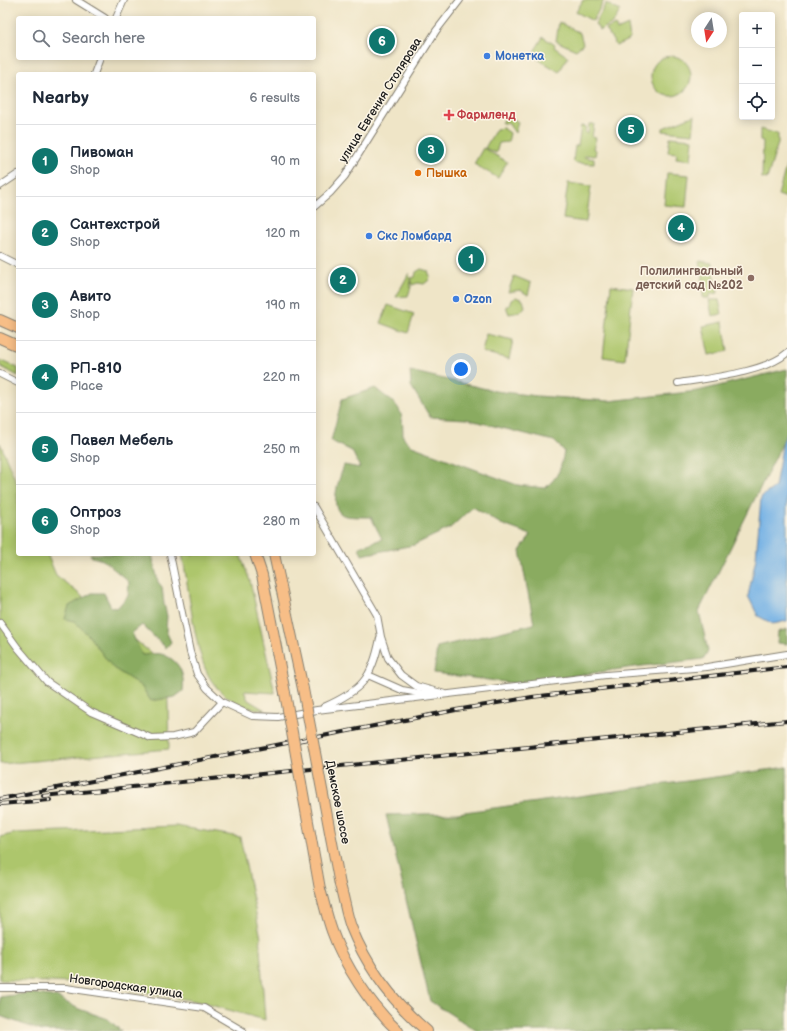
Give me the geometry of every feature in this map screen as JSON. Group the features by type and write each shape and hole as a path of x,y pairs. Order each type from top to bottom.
{"main road":[{"path":"0,320 16,327"},
{"path":"0,338 16,345"},
{"path":"256,556 262,575 285,693 320,889 332,931 346,960 376,1006 385,1019 398,1031"},
{"name":"Демское шоссе","path":"274,556 303,689 340,885 351,926 367,959 382,983 427,1031"}],"street":[{"path":"76,0 102,16"},
{"path":"117,16 124,0"},
{"name":"улица Евгения Столярова","path":"316,205 330,193 345,176 436,31 460,0"},
{"path":"95,72 99,60"},
{"path":"0,186 16,175"},
{"path":"0,256 16,264"},
{"path":"678,383 724,376 765,365 787,353"},
{"path":"0,374 16,382"},
{"path":"316,510 377,615 381,637 388,658 401,675 416,686 453,695"},
{"path":"170,556 190,652 197,674 207,688 222,702 252,716 278,717 317,710 606,676 707,667 787,654"},
{"path":"0,623 18,648 47,682 91,712 151,738 173,737 194,732 222,702"},
{"path":"317,710 347,697 363,682 375,663 381,637"},
{"path":"368,675 402,690 432,695 453,695"},
{"name":"Новгородская улица","path":"0,988 66,988 204,1008 244,1031"}],"green space":[{"path":"583,0 604,0 593,21 576,12"},
{"path":"606,3 620,11 613,23 600,30 595,24"},
{"path":"559,22 580,33 583,44 576,50 556,41"},
{"path":"615,25 617,30 628,25 630,39 616,46 606,29"},
{"path":"543,37 555,45 554,47 568,57 559,72 532,55"},
{"path":"671,56 685,62 691,76 685,90 671,96 657,90 651,76 657,62"},
{"path":"507,115 518,122 515,133 508,123 502,123"},
{"path":"695,115 693,134 663,131 663,128"},
{"path":"589,124 594,124 592,137 596,138 593,149 596,150 595,156 585,155 584,157 594,159 594,164 575,163 573,161 575,146 578,146 581,126 586,127 585,133 588,133"},
{"path":"503,128 510,133 508,142 499,143 496,153 485,148 496,129"},
{"path":"760,129 778,134 778,143 767,179 762,178 763,141 760,140"},
{"path":"670,137 693,139 691,160 676,158 677,153 668,152"},
{"path":"483,148 507,162 498,178 474,164"},
{"path":"787,163 787,198 778,195"},
{"path":"667,173 689,175 686,207 664,205"},
{"path":"568,183 591,186 586,222 563,219"},
{"path":"700,261 712,263 718,293 711,294 709,298 703,298 703,290 701,285 703,277"},
{"path":"421,269 428,271 430,276 429,280 424,284 418,283 412,285 411,278 415,277 416,272"},
{"path":"409,273 411,287 408,296 396,297"},
{"path":"514,276 531,283 528,295 520,290 508,292"},
{"path":"611,285 633,288 625,360 603,357"},
{"path":"516,297 523,300 525,307 520,312 509,314 506,306 509,306 511,300"},
{"path":"709,300 719,300 722,314 712,316"},
{"path":"388,305 414,314 408,333 381,323"},
{"path":"723,322 728,351 709,355 703,326"},
{"path":"486,334 513,340 509,359 482,352"},
{"path":"0,360 16,367 16,375 0,366"},
{"path":"787,369 787,434 699,611 708,651 703,659 634,667 520,684 434,673 437,647 534,624 520,551 531,535 501,524 473,507 450,528 414,545 362,555 359,547 382,539 371,517 346,516 340,513 337,508 336,493 344,465 360,468 352,451 331,441 342,399 375,388 398,407 402,418 403,437 412,446 517,485 545,488 559,472 564,451 554,441 466,419 430,417 411,386 410,371 495,391 537,396 609,401 698,391"},
{"path":"0,443 16,481 16,556 48,556 56,575 167,666 169,749 0,764"},
{"path":"91,556 152,556 158,582 162,587 167,616 166,631 171,642 166,648 142,625 132,633 142,655 162,654 178,665 183,679 183,691 175,697 151,701 141,686 113,668 88,635 74,621 65,619 69,606 92,593 104,593 111,607 117,608 128,596 129,582 103,560"},
{"path":"182,556 241,556 250,581 275,693 244,691 248,700 265,710 241,705 216,687 211,680 200,654 196,637"},
{"path":"787,629 787,644 777,643 778,632"},
{"path":"787,767 787,1031 477,1031 430,1001 386,815 458,813"},
{"path":"176,826 240,837 261,938 260,948 265,1020 200,1002 99,984 0,980 0,837 16,833"},
{"path":"29,993 56,997 79,1009 108,1019 121,1031 42,1031 0,1016 0,997"}],"water":[{"path":"787,433 787,621 773,624 758,616 748,596 756,558 761,497 775,487 783,441"}],"railway":[{"path":"0,799 456,710 532,697 787,667"},
{"path":"43,796 787,721"},
{"path":"0,804 50,800"}],"place":[{"name":"Оптроз","path":"382,41"},
{"name":"Монетка","path":"487,56"},
{"name":"Фармленд","path":"449,115"},
{"name":"Павел Мебель","path":"631,130"},
{"name":"Авито","path":"431,150"},
{"name":"Пышка","path":"418,173"},
{"name":"РП-810","path":"681,228"},
{"name":"Скс Ломбард","path":"369,236"},
{"name":"Пивоман","path":"471,259"},
{"name":"Полилингвальный детский сад №202","path":"751,278"},
{"name":"Сантехстрой","path":"343,280"},
{"name":"Ozon","path":"456,299"}]}
